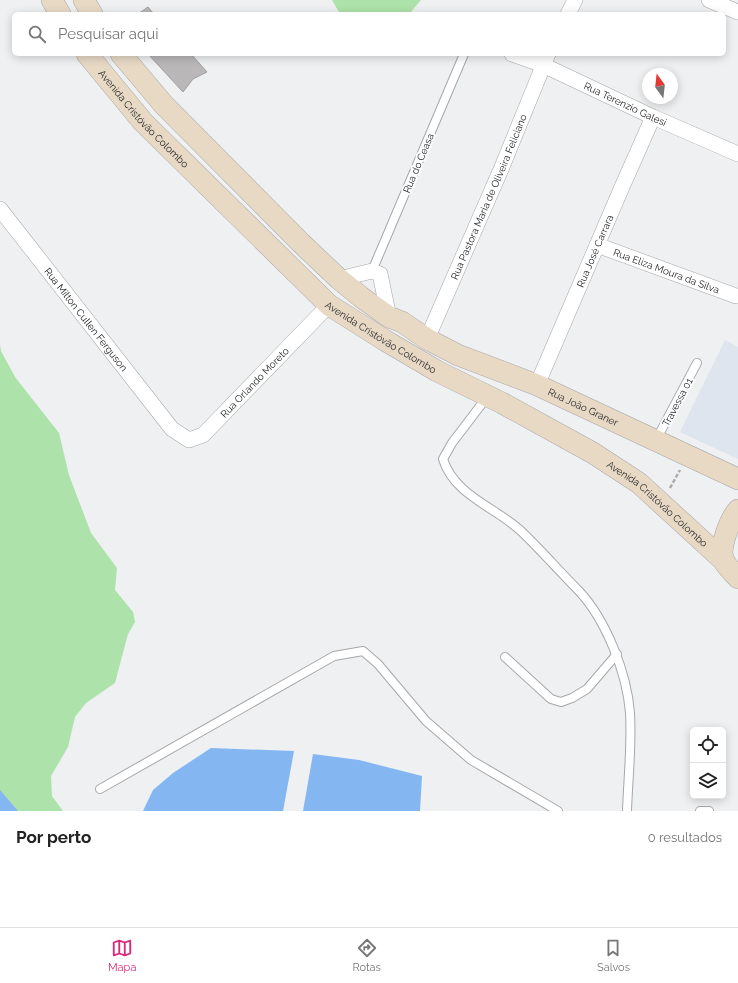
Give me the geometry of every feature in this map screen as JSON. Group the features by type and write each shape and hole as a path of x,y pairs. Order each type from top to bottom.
{"main road":[{"path":"52,0 59,12"},
{"path":"84,0 91,12"},
{"name":"Avenida Cristóvão Colombo","path":"89,56 143,122 329,305 437,371 594,453 639,483 723,560 738,578"},
{"name":"Avenida Cristóvão Colombo","path":"123,56 169,110 301,243 339,279 389,317 402,322 427,339"},
{"name":"Rua João Graner","path":"427,339 458,355 537,385 738,479"},
{"path":"723,560 723,546 727,530 734,514 738,510"}],"street":[{"path":"569,12 575,0"},
{"path":"709,0 738,12"},
{"name":"Rua Terenzio Galesi","path":"525,56 545,59 653,117 738,154"},
{"name":"Rua Pastora Maria de Oliveira Feliciano","path":"427,339 502,168 545,59"},
{"name":"Rua José Carrara","path":"537,385 653,117"},
{"name":"Rua Milton Cullen Ferguson","path":"0,209 172,429"},
{"name":"Rua Eliza Moura da Silva","path":"597,244 736,296"},
{"path":"339,279 372,271 380,274 389,317"},
{"name":"Rua Orlando Moreto","path":"172,429 189,440 203,435 329,305"}],"lane":[{"name":"Rua do Ceasa","path":"372,271 463,56"},
{"name":"Travessa 01","path":"656,441 697,363"},
{"path":"488,397 452,443 443,459 446,470 464,490 520,530 588,600 610,638 617,654 622,672 630,712 627,811"},
{"path":"100,789 334,656 363,651 378,664 426,721 471,760 558,811"},
{"path":"505,657 551,699 561,702 572,698 587,689 617,654"},
{"path":"700,811 710,811"}],"path":[{"path":"662,503 688,456"}],"shaded area":[{"path":"725,340 738,347 738,459 680,432"}],"green space":[{"path":"332,0 421,0 411,12 339,12"},
{"path":"0,345 1,351 15,377 59,433 69,475 91,533 117,568 115,590 133,612 135,622 128,634 115,683 86,703 75,717 68,747 51,776 52,796 63,811 0,811"}],"water":[{"path":"211,748 294,751 283,811 143,811 153,790 173,773"},
{"path":"313,754 359,760 422,776 420,811 303,811"},
{"path":"0,790 18,811 0,811"}],"building":[{"path":"148,7 152,12 141,12"},
{"path":"150,56 193,56 207,72 193,79 183,92"}]}
